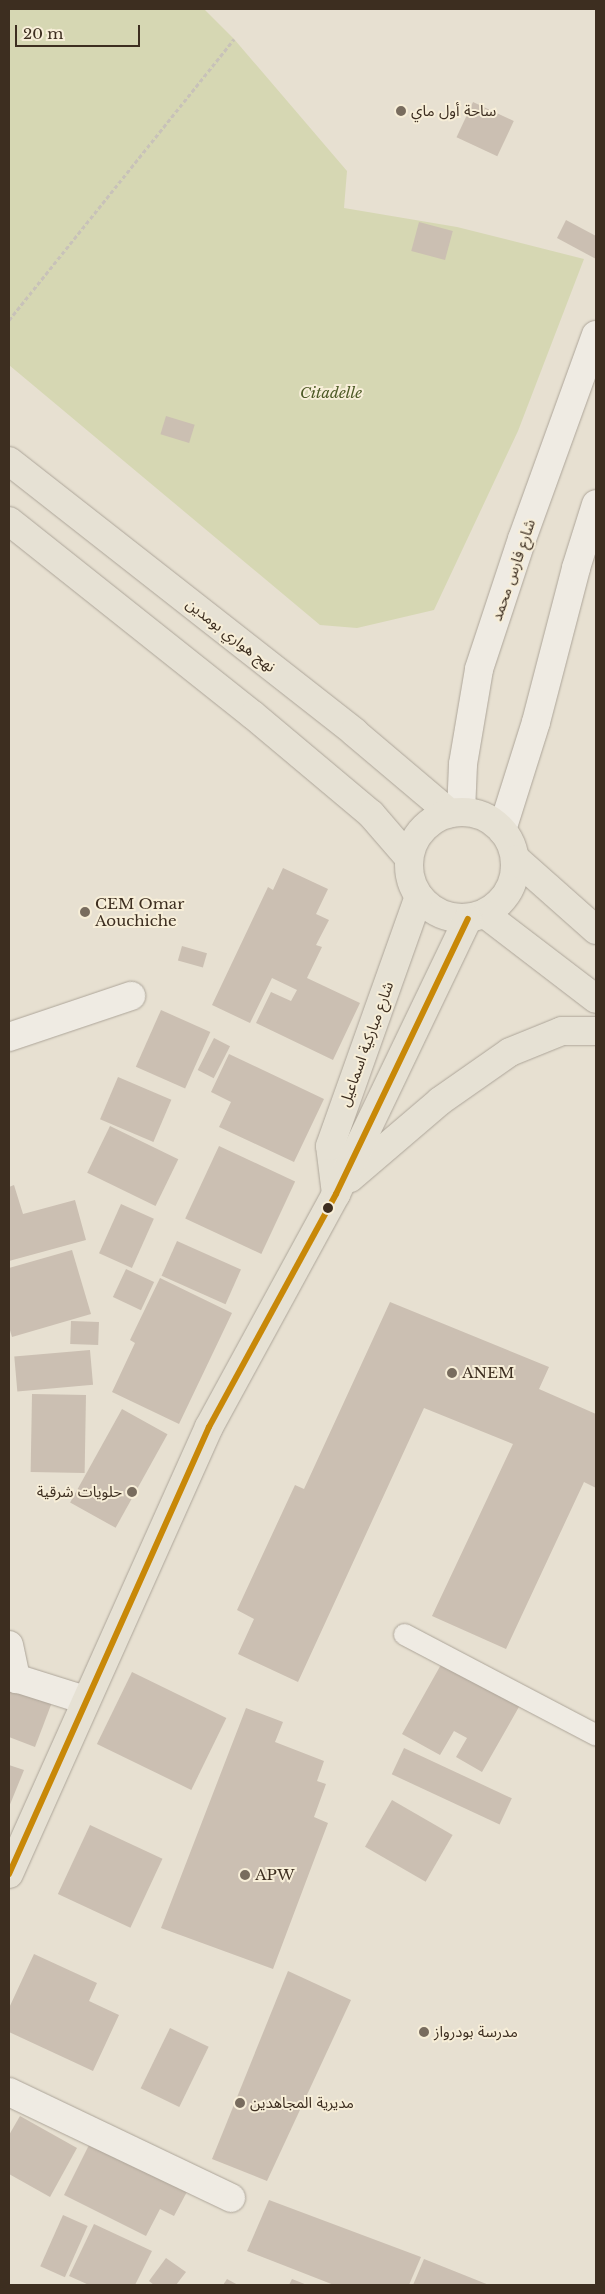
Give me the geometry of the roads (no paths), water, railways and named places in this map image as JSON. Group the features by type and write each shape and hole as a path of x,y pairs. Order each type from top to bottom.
{"main road":[{"name":"نهج هواري بومدين","path":"9,461 455,812"},
{"path":"9,521 253,715 371,814 409,858"},
{"path":"9,1874 208,1427 336,1194 476,917 499,905 509,892 516,876 516,858 511,843 502,830 476,814 455,812 422,829 409,858 409,872 419,896 440,914 476,917 596,999"},
{"path":"516,858 596,930"},
{"name":"شارع مباركية اسماعيل","path":"336,1194 330,1146 419,896"},
{"path":"336,1194 387,1144 468,1080 510,1052 562,1030 596,1031"}],"street":[{"name":"شارع فارس محمد","path":"455,812 480,669 522,539 596,335"},
{"path":"502,830 536,722 576,568 596,504"},
{"path":"9,1037 131,996"},
{"path":"9,1645 12,1677 85,1700"},
{"path":"9,2092 231,2198"}],"lane":[{"path":"404,1634 596,1735"}],"place":[{"name":"ساحة أول ماي","path":"401,111"},
{"name":"CEM Omar Aouchiche","path":"85,912"},
{"name":"ANEM","path":"452,1373"},
{"name":"حلويات شرقية","path":"132,1492"},
{"name":"APW","path":"245,1875"},
{"name":"مدرسة بودرواز","path":"424,2032"},
{"name":"مديرية المجاهدين","path":"240,2103"}],"park label":[{"name":"Citadelle","path":"331,393"}]}
